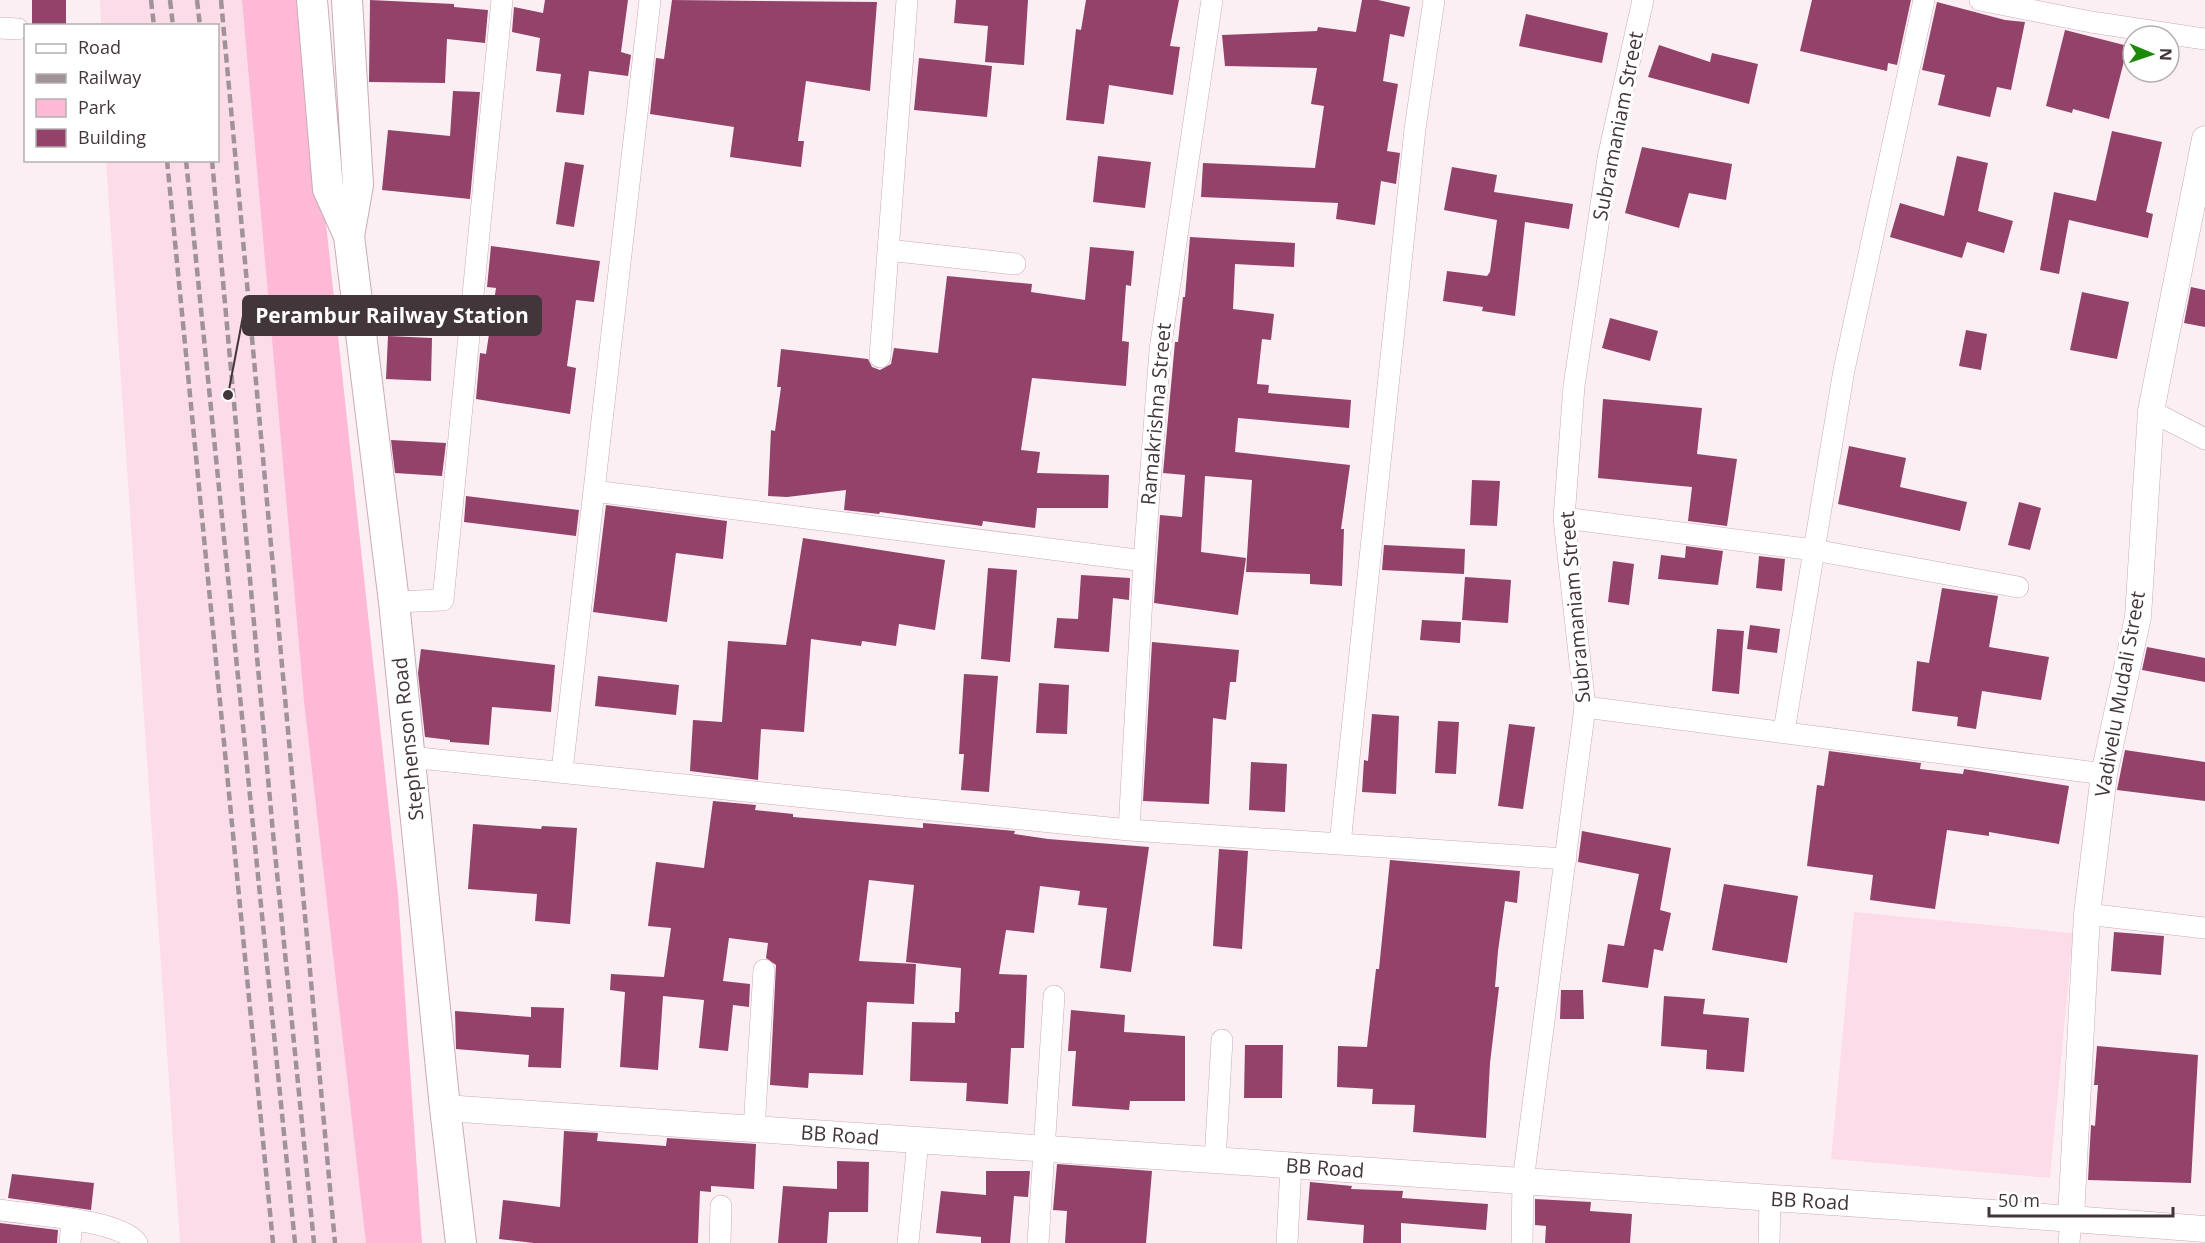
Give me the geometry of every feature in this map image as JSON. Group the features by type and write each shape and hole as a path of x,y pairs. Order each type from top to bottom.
{"main road":[{"path":"312,0 328,189 349,236"},
{"path":"347,0 358,185 349,236"},
{"name":"Stephenson Road","path":"349,236 394,602 445,1108 461,1243"}],"street":[{"path":"394,602 443,600 502,0"},
{"path":"562,771 650,0"},
{"path":"880,357 907,0"},
{"name":"Ramakrishna Street","path":"1129,830 1144,561 1160,350 1212,0"},
{"path":"1340,844 1414,141 1434,0"},
{"name":"Subramaniam Street","path":"1522,1243 1523,1181 1585,707 1564,518 1574,386 1606,170 1643,0"},
{"path":"1784,731 1844,370 1924,0"},
{"path":"1980,0 2091,22 2205,39"},
{"name":"Vadivelu Mudali Street","path":"2070,1231 2087,915 2104,774 2138,616 2151,411 2205,139"},
{"path":"888,250 1015,264"},
{"path":"2151,411 2205,439"},
{"path":"594,491 1144,561"},
{"path":"1564,518 1814,550 2018,587"},
{"path":"1585,707 2104,774"},
{"path":"409,757 1129,830 1566,859"},
{"path":"2087,915 2205,928"},
{"path":"754,1129 764,970"},
{"path":"1038,1243 1054,996"},
{"path":"1215,1161 1222,1040"},
{"name":"BB Road","path":"445,1108 1770,1199 2070,1231 2205,1229"},
{"path":"908,1243 918,1140"},
{"path":"1287,1243 1291,1166"},
{"path":"1768,1243 1770,1199"},
{"path":"720,1243 721,1206"},
{"path":"0,1210 113,1228 129,1234 137,1243"},
{"path":"70,1243 72,1221"}],"shaded area":[{"path":"100,0 295,0 417,1243 180,1243 106,162 219,162 219,24 101,24"},
{"path":"1854,912 2073,933 2050,1178 1831,1159"}],"green space":[{"path":"242,0 302,0 398,894 422,1243 366,1243 304,701"}],"building":[{"path":"32,0 66,0 66,24 32,24"},
{"path":"370,0 454,4 454,7 488,10 485,43 447,39 445,83 369,82"},
{"path":"545,0 628,0 621,52 631,55 628,76 589,71 584,115 556,112 561,74 536,71 540,38 512,32 514,7 543,13"},
{"path":"672,0 877,2 870,91 806,81 798,141 804,141 801,167 730,157 734,127 650,114 656,58 664,59"},
{"path":"956,0 1028,0 1024,65 985,62 988,26 954,23"},
{"path":"1086,0 1179,0 1170,46 1180,47 1173,95 1109,85 1104,124 1066,120 1076,29 1081,30"},
{"path":"1362,0 1378,0 1410,7 1404,37 1390,34 1383,81 1398,84 1387,151 1400,153 1396,184 1381,181 1375,225 1336,219 1338,203 1201,197 1203,163 1315,168 1324,106 1311,104 1317,68 1225,66 1222,35 1317,31 1318,27 1356,32"},
{"path":"1812,0 1911,0 1897,65 1888,63 1887,71 1800,51"},
{"path":"1937,2 2005,20 2025,22 2011,90 1997,87 1990,117 1938,105 1945,75 1922,70"},
{"path":"1526,14 1608,33 1602,63 1519,46"},
{"path":"2065,30 2121,44 2121,73 2109,119 2073,109 2072,113 2046,106"},
{"path":"1659,45 1710,62 1712,53 1758,64 1749,104 1648,77"},
{"path":"919,58 992,66 987,117 914,110"},
{"path":"453,91 480,92 470,199 382,190 388,130 450,136"},
{"path":"2112,131 2162,142 2146,212 2153,214 2148,238 2069,220 2059,274 2040,270 2054,192 2096,201"},
{"path":"1642,147 1732,164 1726,200 1689,193 1679,228 1625,213"},
{"path":"1098,156 1151,162 1145,208 1093,202"},
{"path":"1957,156 1988,163 1978,211 2013,221 2004,253 1967,242 1962,258 1890,237 1900,203 1944,216"},
{"path":"565,162 584,165 574,227 556,224"},
{"path":"1452,167 1497,175 1494,192 1573,204 1569,229 1525,222 1515,316 1482,311 1483,307 1443,301 1447,271 1487,276 1490,272 1497,220 1444,210"},
{"path":"1190,237 1295,243 1294,267 1235,264 1233,309 1274,314 1271,340 1262,339 1257,384 1269,385 1268,393 1351,400 1349,428 1238,418 1235,452 1350,465 1341,529 1344,529 1342,586 1310,584 1310,574 1246,572 1252,480 1205,476 1201,552 1246,558 1238,615 1154,603 1160,515 1182,517 1185,475 1163,473 1175,342 1178,342 1183,297 1185,297"},
{"path":"491,246 600,261 594,302 576,300 567,366 576,368 570,414 476,399 480,353 486,354 496,288 487,287"},
{"path":"1090,247 1134,251 1131,286 1126,285 1122,341 1129,342 1126,386 1032,378 1021,450 1040,452 1037,473 1109,475 1108,508 1037,508 1035,528 983,521 982,526 880,512 879,514 844,510 846,490 787,497 768,496 771,430 775,431 781,387 777,387 781,349 868,359 872,367 880,370 891,364 894,348 938,353 947,276 1032,284 1031,292 1085,300"},
{"path":"2191,287 2205,290 2205,327 2184,323"},
{"path":"2082,292 2129,302 2117,359 2070,350"},
{"path":"1610,318 1658,331 1650,361 1602,348"},
{"path":"1966,330 1987,334 1981,370 1959,366"},
{"path":"388,336 432,338 431,381 386,379"},
{"path":"1603,399 1702,408 1697,454 1737,459 1727,526 1688,521 1692,487 1598,478"},
{"path":"391,440 446,443 442,476 395,473"},
{"path":"1849,446 1906,458 1900,487 1967,502 1960,531 1838,504"},
{"path":"1472,480 1500,481 1497,526 1470,525"},
{"path":"466,496 579,510 576,536 464,522"},
{"path":"2019,502 2041,508 2030,550 2008,545"},
{"path":"606,505 727,521 723,559 676,553 667,622 593,612"},
{"path":"803,538 945,560 935,630 899,624 896,646 862,641 861,646 811,639 804,732 761,729 758,780 690,771 693,720 722,722 728,641 786,645"},
{"path":"1384,545 1465,549 1464,574 1382,570"},
{"path":"1686,546 1723,551 1718,585 1658,579 1661,555 1685,558"},
{"path":"1759,556 1785,559 1782,591 1756,588"},
{"path":"1613,561 1634,564 1629,605 1608,602"},
{"path":"988,568 1017,570 1010,662 981,659"},
{"path":"1081,575 1130,578 1129,600 1113,598 1109,652 1054,648 1057,618 1078,619"},
{"path":"1465,577 1511,580 1508,623 1462,620"},
{"path":"1942,588 1998,596 1989,647 2049,657 2041,700 1982,691 1976,729 1957,726 1958,717 1912,711 1917,661 1929,663"},
{"path":"1422,620 1461,622 1460,643 1420,640"},
{"path":"1750,625 1780,629 1777,653 1747,649"},
{"path":"1717,629 1744,631 1739,694 1712,691"},
{"path":"1152,642 1239,650 1236,682 1230,682 1226,720 1213,718 1209,804 1143,801"},
{"path":"2147,647 2205,658 2205,682 2142,670"},
{"path":"421,649 555,665 551,712 492,707 489,745 450,742 450,740 425,737 418,673"},
{"path":"964,674 998,676 989,792 961,790 964,754 959,754"},
{"path":"598,676 679,685 676,715 595,706"},
{"path":"1039,683 1069,685 1067,734 1036,733"},
{"path":"1372,714 1399,716 1396,794 1362,792 1364,760 1368,761"},
{"path":"1438,721 1459,722 1456,774 1435,773"},
{"path":"1509,724 1535,727 1523,809 1498,806"},
{"path":"2125,750 2205,762 2205,801 2117,790"},
{"path":"1829,751 1921,763 1920,769 1963,774 1964,769 2069,786 2059,844 1989,832 1989,836 1947,830 1935,909 1870,900 1873,875 1807,866 1817,785 1824,786"},
{"path":"1251,762 1287,764 1285,812 1249,810"},
{"path":"713,801 756,805 755,810 793,814 793,817 923,828 923,823 1015,831 1014,834 1048,839 1149,847 1131,972 1100,968 1107,908 1078,905 1080,891 1040,886 1034,933 1006,930 999,974 1027,975 1024,1048 1011,1048 1008,1104 966,1101 967,1083 910,1081 912,1022 955,1023 955,1012 959,1012 961,968 906,962 914,885 869,880 859,961 916,964 914,1004 867,1002 863,1075 809,1073 808,1088 770,1085 776,965 766,958 768,943 729,938 723,981 750,984 749,1007 733,1005 728,1051 699,1048 704,1000 663,996 658,1070 620,1067 625,992 610,990 611,974 664,977 671,928 648,926 656,862 704,868"},
{"path":"473,824 541,829 542,826 577,828 570,924 535,921 537,894 468,889"},
{"path":"1582,831 1671,848 1660,910 1671,913 1663,951 1654,949 1648,988 1602,982 1608,944 1624,946 1639,874 1578,862"},
{"path":"1219,849 1248,851 1242,949 1213,946"},
{"path":"1390,860 1520,871 1517,903 1505,901 1498,951 1495,987 1499,987 1490,1063 1486,1138 1413,1132 1415,1105 1372,1104 1373,1089 1337,1087 1338,1046 1367,1047 1376,969 1379,969"},
{"path":"1724,884 1798,896 1787,963 1712,950"},
{"path":"2114,932 2164,936 2161,975 2111,971"},
{"path":"1561,990 1583,990 1584,1019 1560,1019"},
{"path":"1664,996 1705,999 1703,1014 1749,1018 1744,1072 1706,1069 1707,1050 1661,1046"},
{"path":"531,1007 564,1008 561,1068 528,1067 529,1055 456,1049 455,1011 531,1017"},
{"path":"1071,1010 1125,1015 1124,1032 1185,1036 1185,1101 1130,1101 1129,1110 1072,1106 1076,1051 1068,1051"},
{"path":"1245,1045 1283,1045 1282,1098 1244,1098"},
{"path":"2097,1046 2198,1055 2191,1183 2088,1180 2091,1125 2095,1126 2098,1085 2094,1085"},
{"path":"564,1131 598,1133 597,1141 666,1146 667,1138 756,1144 754,1189 711,1186 711,1192 700,1191 698,1243 534,1243 499,1239 503,1200 560,1207"},
{"path":"837,1161 869,1162 868,1212 829,1212 827,1243 778,1243 783,1186 837,1189"},
{"path":"1057,1164 1152,1171 1146,1243 1065,1243 1067,1211 1053,1210"},
{"path":"986,1171 1030,1171 1028,1197 1014,1196 1010,1243 981,1243 981,1237 936,1233 941,1191 986,1195"},
{"path":"12,1174 94,1183 91,1210 8,1198"},
{"path":"1310,1182 1352,1186 1351,1189 1403,1191 1402,1198 1488,1204 1486,1230 1401,1223 1401,1243 1363,1243 1364,1225 1307,1220"},
{"path":"1535,1199 1591,1202 1590,1211 1632,1214 1630,1243 1545,1243 1546,1226 1535,1225"},
{"path":"0,1223 58,1230 57,1243 0,1243"}],"railway":[{"path":"151,0 154,24"},
{"path":"170,0 173,24"},
{"path":"197,0 200,24"},
{"path":"221,0 335,1243"},
{"path":"167,162 273,1243"},
{"path":"186,162 295,1243"},
{"path":"212,162 273,833 314,1243"}],"place":[{"name":"Perambur Railway Station","path":"228,395"}]}
